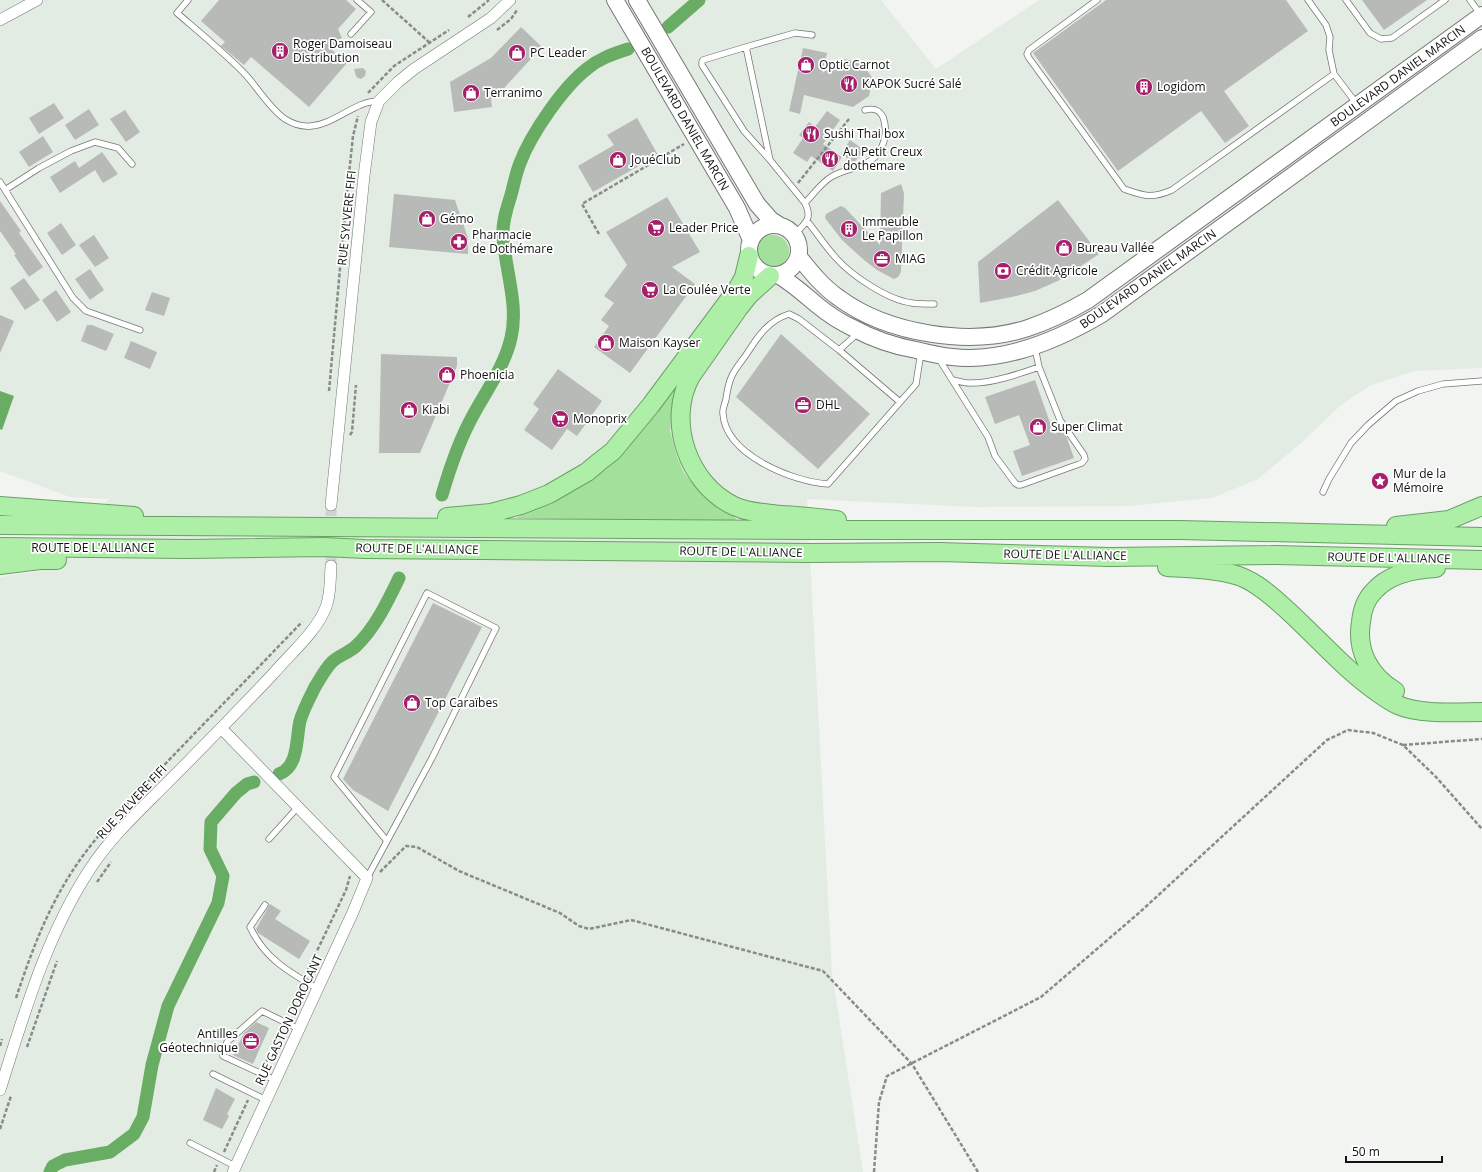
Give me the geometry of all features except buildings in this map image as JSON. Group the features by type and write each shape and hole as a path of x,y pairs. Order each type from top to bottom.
{"highway":[{"path":"367,527 402,521 491,514 521,505 549,494 586,472 613,450 625,437 738,288 744,277 750,248"},
{"path":"774,275 749,295 691,376 685,387 680,414 681,430 688,459 714,492 734,506 754,512 861,522 905,529"},
{"path":"0,506 134,516 193,527"},
{"path":"1319,534 1449,520 1482,506"},
{"name":"ROUTE DE L'ALLIANCE","path":"0,525 811,530 1180,530 1482,537"},
{"name":"ROUTE DE L'ALLIANCE","path":"0,547 188,549 324,547 365,549 798,553 939,552 1109,557 1276,555 1482,560"},
{"path":"0,565 40,560 144,560 188,549"},
{"path":"939,552 961,559 990,562 1185,568 1239,576 1274,598 1363,682 1398,706 1415,710 1482,712"},
{"path":"1482,565 1420,569 1406,572 1388,580 1374,591 1366,602 1362,614 1359,638 1368,665 1384,684 1398,692 1418,700 1482,701"}],"main road":[{"name":"BOULEVARD DANIEL MARCIN","path":"615,0 737,208 750,248"},
{"name":"BOULEVARD DANIEL MARCIN","path":"636,0 757,204 771,220 778,225"},
{"name":"BOULEVARD DANIEL MARCIN","path":"799,257 822,284 840,299 878,319 899,326 939,335 972,336 1002,334 1027,329 1070,311 1088,300 1482,15"},
{"name":"BOULEVARD DANIEL MARCIN","path":"774,275 800,289 817,305 839,320 872,338 896,346 953,358 1004,354 1034,346 1076,329 1102,314 1482,38"},
{"path":"770,225 778,225 794,234 799,245 799,257 794,267 784,274 774,275 759,271 754,267 750,248 755,233 770,225"}],"street":[{"path":"0,20 37,0"},
{"name":"RUE SYLVERE FIFI","path":"331,505 371,122 379,101 414,69 514,3"},
{"name":"RUE SYLVERE FIFI","path":"0,1090 47,951 68,905 90,868 114,838 221,728 302,642 318,622 326,607 330,592 331,566"},
{"path":"221,728 367,878"},
{"name":"RUE GASTON DOROCANT","path":"234,1169 318,989 367,878"}],"lane":[{"path":"188,0 177,13 242,71 271,106 285,119 292,123 301,126 319,125 362,104 372,101 379,101"},
{"path":"351,34 371,12 357,0"},
{"path":"1097,0 1029,50 1027,54 1124,189 1143,195 1158,196 1172,190 1334,74"},
{"path":"1308,0 1326,25 1330,37 1329,50 1334,74 1358,105"},
{"path":"1346,0 1370,33 1381,39 1392,38 1445,0"},
{"path":"1470,0 1482,15"},
{"path":"794,234 808,221 808,209 805,203 744,131 702,65 702,62 703,60 795,33 812,35"},
{"path":"746,47 770,160"},
{"path":"805,203 829,178 868,163 882,147 885,135 884,121 880,113 873,108 865,110"},
{"path":"5,190 39,168 71,151 95,142 118,148 132,164"},
{"path":"0,182 76,301 86,311 140,330"},
{"path":"808,221 835,257 844,266 878,289 889,296 911,303 934,304"},
{"path":"900,402 839,350 799,319 789,314 782,316 762,331 731,377 722,413 726,430 743,450 776,470 807,481 828,484 916,384 921,352"},
{"path":"839,350 860,332"},
{"path":"937,355 988,437 995,456 1015,483 1021,485 1082,463 1084,459 1084,455 1060,420 1039,368 1034,346"},
{"path":"953,380 969,383 996,380 1039,368"},
{"path":"1323,492 1329,478 1351,443 1368,425 1396,401 1418,391 1443,384 1482,381"},
{"path":"367,878 388,841 432,758 496,628 427,593 334,777 388,841"},
{"path":"269,839 298,807"},
{"path":"265,905 250,927 255,938 276,963 318,989"},
{"path":"275,1080 222,1056 227,1042 262,1011 299,1029"},
{"path":"214,1074 266,1100"},
{"path":"190,1143 220,1159 234,1169"}],"path":[{"path":"382,0 430,42 450,29"},
{"path":"463,21 489,0"},
{"path":"491,34 511,19 514,3"},
{"path":"793,189 849,119"},
{"path":"599,234 582,204 686,142"},
{"path":"348,439 352,432 356,384"},
{"path":"874,1172 879,1102 888,1076 1041,997 1140,912 1327,740 1348,730 1373,733 1403,745 1436,778 1482,829"},
{"path":"1403,745 1482,739"},
{"path":"367,878 382,871 406,846 417,847 459,871 560,912 580,926 589,929 631,920 823,971 912,1064 978,1172"},
{"path":"94,887 116,856"},
{"path":"261,1074 346,890 350,879 350,874"},
{"path":"26,1049 60,954"},
{"path":"0,1129 12,1093"},
{"path":"214,1172 252,1093"}],"shaded area":[{"path":"0,0 881,0 936,69 1039,0 1482,0 1482,368 1415,371 1371,385 1341,405 1301,443 1258,479 1212,498 1128,506 976,507 807,499 832,973 863,1172 0,1172 0,577 39,571 109,499 70,497 0,471"},
{"path":"770,235 776,235 786,242 789,251 788,257 782,264 776,267 770,267 760,260 757,254 757,248 764,238"},
{"path":"680,380 673,401 670,431 677,457 684,473 704,497 734,516 737,521 516,518 566,491"},
{"path":"0,391 14,396 2,430 0,429"}],"waterway":[{"path":"668,27 699,0"},
{"path":"442,495 464,433 498,372 511,338 513,325 513,300 504,249 503,226 516,175 525,151 540,125 558,99 578,76 602,59 628,49"},
{"path":"279,774 290,765 293,759 296,751 301,717 321,677 332,662 355,647 362,640 374,624 399,578"},
{"path":"50,1172 53,1166 65,1160 110,1152 134,1134 143,1117 152,1065 168,1006 218,903 223,876 210,849 211,822 236,793 247,784 254,782"}],"tunnel":[{"path":"331,505 331,566"}],"place":[{"name":"Roger Damoiseau Distribution","path":"280,51"},
{"name":"PC Leader","path":"517,53"},
{"name":"Optic Carnot","path":"806,65"},
{"name":"KAPOK Sucré Salé","path":"849,84"},
{"name":"Logidom","path":"1144,87"},
{"name":"Terranimo","path":"471,93"},
{"name":"Sushi Thai box","path":"811,134"},
{"name":"Au Petit Creux dothemare","path":"830,159"},
{"name":"JouéClub","path":"618,160"},
{"name":"Gémo","path":"427,219"},
{"name":"Leader Price","path":"656,228"},
{"name":"Immeuble Le Papillon","path":"849,229"},
{"name":"Pharmacie de Dothémare","path":"459,242"},
{"name":"Bureau Vallée","path":"1064,248"},
{"name":"MIAG","path":"882,259"},
{"name":"Crédit Agricole","path":"1003,271"},
{"name":"La Coulée Verte","path":"650,290"},
{"name":"Maison Kayser","path":"606,343"},
{"name":"Phoenicia","path":"447,375"},
{"name":"DHL","path":"803,405"},
{"name":"Kiabi","path":"409,410"},
{"name":"Monoprix","path":"560,419"},
{"name":"Super Climat","path":"1038,427"},
{"name":"Mur de la Mémoire","path":"1380,481"},
{"name":"Top Caraïbes","path":"412,703"},
{"name":"Antilles Géotechnique","path":"251,1041"}]}
